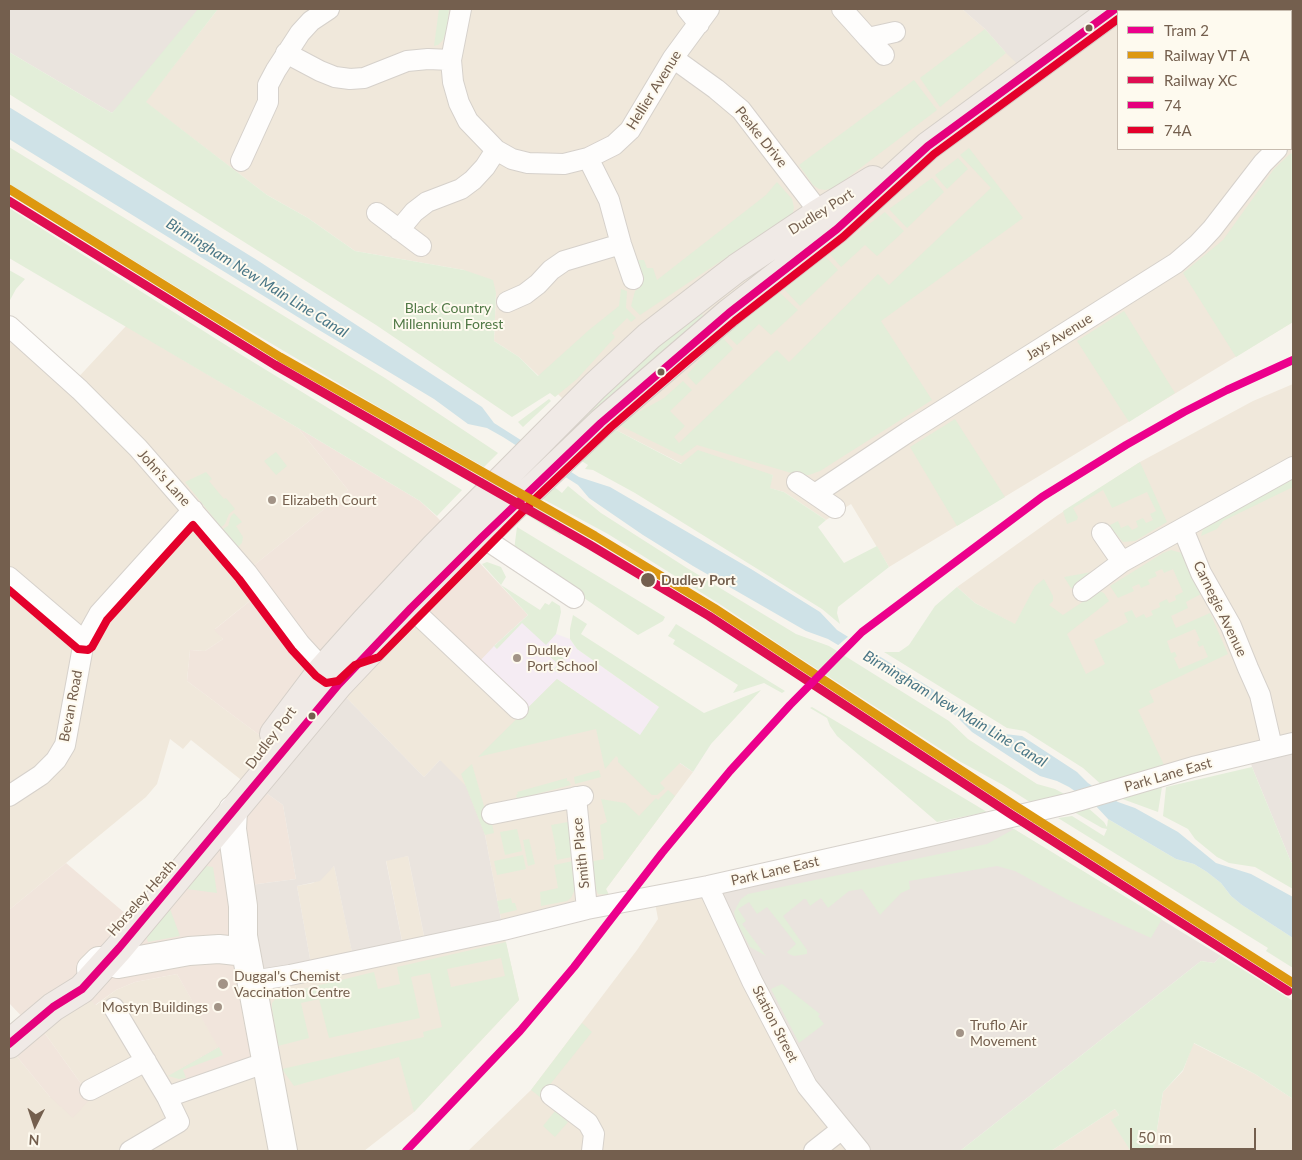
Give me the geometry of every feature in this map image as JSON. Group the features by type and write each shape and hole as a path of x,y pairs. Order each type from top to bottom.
{"highway":[{"name":"Dudley Port","path":"222,813 322,669 436,546 473,528 529,491 604,420 708,330 828,221 1115,9"},
{"name":"Dudley Port","path":"222,813 411,608 473,528 595,386 649,336 736,268 828,221"},
{"name":"Horseley Heath","path":"108,961 222,813"},
{"name":"Horseley Heath","path":"9,1044 59,997 222,813"}],"main road":[{"path":"222,813 232,829 243,906 245,944 283,1151"},
{"path":"108,961 118,964 189,951 220,949 245,944"},
{"name":"Horseley Heath","path":"59,997 76,984 99,961 108,961"}],"street":[{"path":"241,161 268,102 268,85 286,53 311,21 330,9"},
{"name":"Hellier Avenue","path":"460,9 451,60 453,82 459,103 468,121 496,150 512,159 528,163 564,164 588,158 614,145 630,130 698,14"},
{"path":"842,9 884,55"},
{"path":"868,38 896,32"},
{"path":"286,53 320,71 335,77 350,79 364,78 407,61 428,59 451,60"},
{"name":"Peake Drive","path":"672,58 716,89 741,110 828,221"},
{"path":"399,230 414,212 428,202 461,189 473,180 496,150"},
{"name":"Jays Avenue","path":"815,494 908,432 1176,263 1212,229 1263,163 1276,150"},
{"path":"588,158 609,200 633,279"},
{"path":"377,213 421,246"},
{"path":"507,302 525,294 551,270 564,261 621,244"},
{"name":"John's Lane","path":"9,326 86,396 138,448 247,573 300,644 322,669"},
{"path":"1083,592 1122,562 1183,530 1293,467"},
{"path":"797,482 835,508"},
{"name":"Bevan Road","path":"9,796 41,775 56,760 64,745 84,641 100,614 193,510"},
{"path":"473,528 574,598"},
{"name":"Carnegie Avenue","path":"1183,530 1201,573 1231,626 1260,695 1272,748"},
{"path":"1102,533 1122,562"},
{"path":"9,577 84,641"},
{"path":"411,608 518,709"},
{"path":"322,669 328,673 334,672 350,656 372,649"},
{"name":"Park Lane East","path":"252,981 290,975 494,932 587,909 708,886 1071,803 1193,767 1293,743"},
{"name":"Smith Place","path":"492,814 580,797 587,909"},
{"name":"Station Street","path":"708,886 752,981 807,1086 860,1151"},
{"path":"114,1008 167,1097 179,1122 130,1151"},
{"path":"90,1090 146,1061"},
{"path":"167,1097 253,1067 267,1065"},
{"path":"551,1095 588,1123 598,1135"},
{"path":"814,1151 842,1130"}],"shaded area":[{"path":"9,9 218,9 112,113 9,52"},
{"path":"218,9 962,9 985,29 1006,53 1117,11 1117,150 1292,150 1292,10 1221,9 1293,9 1293,322 889,567 851,504 826,520 784,492 769,488 773,475 682,464 616,430 592,410 562,398 519,357 494,341 496,293 464,270 355,251 308,218 267,195 145,102"},
{"path":"962,9 1115,9 1027,73 985,29"},
{"path":"1119,9 1222,10 1120,10"},
{"path":"9,326 73,383 126,326 298,428 348,490 253,566 261,592 215,629 223,639 205,651 190,650 187,681 274,746 245,783 191,740 183,749 170,739 157,784 146,797 9,910"},
{"path":"1293,384 1293,743 1163,776 1158,766 1053,645 975,603 957,587 1058,515 1140,462 1253,401"},
{"path":"298,428 420,501 528,615 476,665 405,596 274,746 187,681 190,650 205,651 223,639 214,630 261,592 253,566 348,490"},
{"path":"404,595 557,679 693,772 606,889 609,895 503,930 485,835 440,760 424,777 336,687"},
{"name":"Dudley Port School","path":"528,615 556,634 570,639 577,649 711,744 693,772 557,679 527,709 476,665"},
{"path":"336,687 424,777 440,760 466,786 485,835 503,930 426,946 408,856 386,861 404,951 354,962 334,866 320,881 297,886 312,970 252,981 235,887 296,879 283,805 248,780"},
{"path":"1293,743 1293,864 1252,767 1248,753"},
{"path":"248,780 283,805 296,879 235,887 267,1065 190,1088 181,1068 218,1047 177,974 135,982 116,990 95,1005 82,989 36,1021 82,1085 80,1087 91,1098 73,1118 50,1097 9,1047 30,1025 9,1003 9,910 66,863 133,920"},
{"path":"999,820 1221,956 1214,963 1201,961 960,1151 860,1151 807,1086 708,886"},
{"path":"408,856 426,946 503,930 519,1000 414,1112 364,1151 9,1151 9,1047 50,1097 80,1087 82,1085 36,1021 82,989 96,1005 116,990 135,982 177,974 219,1047 182,1068 190,1088 253,1067 252,981 312,970 297,886 313,883 334,866 354,961 404,951 386,860"},
{"path":"708,886 860,1151 468,1151 531,1090 637,950 658,919 654,897"},
{"path":"1193,1043 1255,1074 1293,1099 1293,1151 1152,1151 1163,1092 1183,1071"},
{"path":"1115,1109 1119,1115 1112,1120 1131,1151 1051,1151"}],"green space":[{"name":"Black Country Millennium Forest","path":"198,9 218,9 146,102 267,195 308,218 355,251 464,270 493,280 496,293 494,341 519,357 538,376 619,306 621,289 627,291 626,308 636,318 631,322 627,318 612,333 615,337 577,379 555,397 550,393 512,417 376,325 9,94 9,52 112,113"},
{"path":"439,9 449,9 447,29 443,40 434,46"},
{"path":"985,29 1006,53 940,107 920,78"},
{"path":"914,80 937,110 834,188 825,190 813,185 799,165"},
{"path":"9,147 385,378 498,453 484,467 206,305 9,184"},
{"path":"969,148 1023,218 881,321 932,400 820,471 809,475 798,475 697,445 682,456 621,426 628,418 664,398 683,381 692,390 670,411 685,426 674,437 679,443 777,350 789,362 878,274 889,285 991,188 960,155"},
{"path":"1293,153 1293,322 1236,357 1183,273 1223,240 1274,169"},
{"path":"958,158 968,169 947,189 935,175"},
{"path":"932,178 944,192 907,228 889,209"},
{"path":"777,182 792,199 793,213 640,315 631,306 635,291 640,287 643,278 634,260 644,260 647,268 653,268 657,280 766,195"},
{"path":"9,208 240,354 462,490 437,516 420,501 9,258"},
{"path":"885,212 904,231 877,256 865,245 841,267 830,254"},
{"path":"826,257 838,270 800,306 784,289"},
{"path":"9,270 25,279 16,289 9,302"},
{"path":"779,292 798,310 771,335 759,324 737,345 725,333"},
{"path":"1124,311 1175,393 1129,422 1077,341"},
{"path":"700,312 703,315 700,321 572,437 564,429 692,316"},
{"path":"721,336 733,349 696,385 687,375"},
{"path":"549,399 551,401 523,427 518,422"},
{"path":"955,419 1005,497 957,526 910,447"},
{"path":"393,426 472,470 469,474 474,477 471,480 465,478 391,430"},
{"path":"616,430 681,464 698,450 773,475 770,488 784,492 826,520 818,527 844,563 877,546 889,567 838,607 837,613 840,624 822,609 635,493 593,470 585,469 588,465 580,460"},
{"path":"276,452 287,466 276,475 264,461"},
{"path":"1140,462 1167,522 1135,541 1123,542 1111,528 1106,531 1104,528 1118,521 1121,528 1128,525 1132,530 1138,527 1136,521 1143,518 1146,523 1153,520 1150,514 1156,511 1147,492 1112,508 1103,490 1073,508 1078,517 1077,520 1067,524 1063,511"},
{"path":"206,472 212,479 209,481 235,509 229,514 225,524 221,527 185,482"},
{"path":"1293,479 1293,487 1223,521 1217,529 1201,536 1203,529"},
{"path":"553,486 562,493 568,486 601,513 687,568 796,634 829,646 949,721 968,739 1037,784 1055,789 1070,797 1033,804 959,761 721,605 608,534 541,498"},
{"path":"533,506 566,526 560,535 525,514"},
{"path":"234,513 242,522 236,526 243,537 242,543 238,547 223,529 228,526"},
{"path":"517,527 665,617 663,621 638,635 514,550"},
{"path":"1171,550 1182,553 1201,594 1186,602 1188,608 1171,616 1176,628 1210,613 1228,654 1149,691 1154,702 1138,710 1164,765 1158,766 1153,772 1104,787 1083,768 1025,731 1007,728 884,652 899,652 909,645 935,606 957,587 975,603 1015,624 1035,586 1044,579 1053,596 1053,601 1049,605 1063,615 1099,591 1104,593 1109,601 1067,634 1086,674 1105,664 1094,640 1128,622 1124,613 1132,610 1136,618 1144,614 1146,618 1153,615 1151,611 1160,607 1159,603 1167,599 1169,603 1176,600 1175,596 1183,592 1173,569 1164,573 1162,569 1155,572 1157,576 1148,580 1150,584 1141,588 1139,584 1132,587 1134,591 1118,598 1110,586","holes":["1195,629 1200,640 1197,642 1199,647 1203,645 1208,657 1179,669 1174,658 1177,656 1175,652 1171,653 1167,641"]},
{"path":"487,562 501,567 506,577 501,585 540,610 545,603 549,605 552,601 560,606 561,612 556,634 546,645 522,623 497,649 494,646 528,615 482,564"},
{"path":"1097,571 1077,589 1071,588 1064,577"},
{"path":"573,615 587,624 581,634 704,713 761,690 711,744 693,772 680,763 660,783 665,788 657,795 652,795 618,762 616,756 605,769 596,729 478,757 557,679 640,735 659,707 577,649 570,639"},
{"path":"676,624 785,691 782,693 764,683 733,693 738,685 673,644 675,640 668,636"},
{"path":"552,645 567,663 559,673 553,670 558,664 545,652"},
{"path":"812,707 987,812 937,822 837,736 827,718 810,708"},
{"path":"472,764 484,806 488,806 494,833 485,835 461,774"},
{"path":"1252,767 1293,864 1293,889 1255,867 1229,863 1217,857 1195,839 1188,829 1163,816 1166,787"},
{"path":"599,770 601,777 575,784 574,777"},
{"path":"567,778 571,785 517,799 517,792"},
{"path":"1162,787 1158,812 1117,797"},
{"path":"668,790 675,796 606,889 609,895 598,894 593,882 589,862 604,859 600,825 607,822 601,799 625,803 639,816 656,798 658,800"},
{"path":"1087,807 1107,827 1108,819 1176,859 1194,864 1207,872 1221,883 1231,896 1242,905 1293,938 1293,968 1266,951 1268,948 1058,818 1072,816 1104,836 1107,829 1074,812"},
{"path":"568,822 572,857 557,860 551,825"},
{"path":"517,829 522,851 505,855 500,832"},
{"path":"1014,829 1162,919 1151,938 1070,901 1015,871 997,866 909,881 910,889 901,893 880,915 862,889 849,891 828,908 821,898 810,906 806,899 804,899 783,916 807,950 807,954 794,956 787,952 796,944 767,907 757,914 749,902 738,909 746,921 742,924 766,956 750,947 736,921 734,912 741,899 748,894 987,844"},
{"path":"529,839 535,864 528,866 523,840"},
{"path":"523,855 526,869 497,875 494,861"},
{"path":"573,861 575,889 571,898 567,901 541,906 540,892 558,888 554,865"},
{"path":"206,866 213,867 217,893 187,889"},
{"path":"511,898 517,910 500,914 497,901"},
{"path":"170,909 180,936 148,942 146,936"},
{"path":"506,942 519,1000 414,1112 399,1057 294,1086 282,1069 424,1037 423,1032 442,1027 430,973 411,977 420,1018 329,1038 319,999 301,1003 309,1038 278,1046 272,1003 279,995 374,972 378,989 400,984 397,967","holes":["501,958 505,976 451,987 447,969"]},
{"path":"1221,956 1293,1001 1293,1099 1255,1074 1194,1043 1183,1070 1163,1092 1152,1151 1130,1150 1111,1120 1119,1115 1115,1109 1051,1151 960,1151 1201,961 1214,963"},
{"path":"782,984 820,1014 818,1016 824,1024 799,1043 771,989"},
{"path":"582,1023 592,1032 540,1097 531,1090"},
{"path":"219,1047 223,1055 183,1070 186,1078 179,1079 168,1076"},
{"path":"555,1111 568,1122 555,1137 543,1126"}],"water":[{"name":"Birmingham New Main Line Canal","path":"9,107 257,260 482,407 494,423 579,477 610,487 751,569 820,612 837,630 1005,734 1022,736 1077,772 1088,783 1106,795 1135,808 1178,832 1216,863 1251,874 1293,897 1293,938 1242,905 1231,896 1221,883 1207,872 1194,864 1176,859 1108,819 1094,804 1069,787 1040,776 1030,770 972,732 955,715 828,639 806,631 693,566 643,535 589,498 578,485 503,437 487,428 468,424 434,399 9,139"}],"pier":[{"path":"850,635 874,650 861,662 836,647"}],"tram line":[{"name":"2","path":"406,1151 520,1031 574,967 662,853 730,771 790,705 862,632 1042,497 1184,412 1293,360"}],"transit line":[{"name":"74","path":"9,1044 53,1007 82,989 119,948 339,684 482,537 601,423 729,313 837,229 928,146 1115,9"},
{"name":"74A","path":"9,590 78,649 88,650 92,647 107,620 193,525 239,579 292,650 316,676 326,683 338,681 355,665 379,657 536,498 611,427 685,363 735,321 843,237 934,154 1117,20"},
{"path":"9,189 280,357 595,536 714,608 1017,807 1293,983"}],"rail line":[{"name":"XC","path":"9,201 275,365 590,545 709,616 1012,815 1288,991"}],"place":[{"name":"Elizabeth Court","path":"272,500"},
{"name":"Dudley Port","path":"648,580"},
{"name":"Dudley Port School","path":"517,658"},
{"name":"Duggal's Chemist Vaccination Centre","path":"223,984"},
{"name":"Mostyn Buildings","path":"218,1007"},
{"name":"Truflo Air Movement","path":"960,1033"}]}
